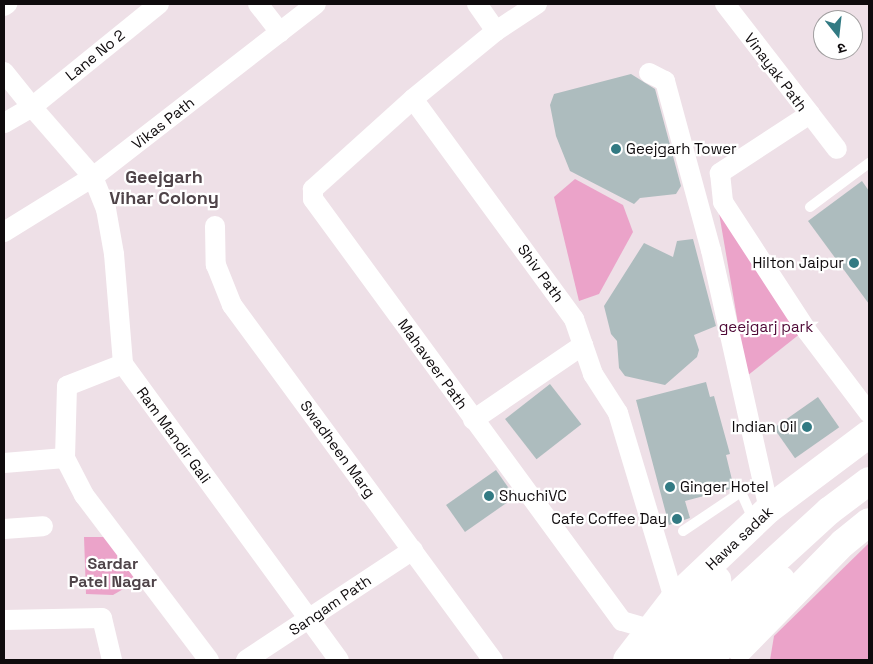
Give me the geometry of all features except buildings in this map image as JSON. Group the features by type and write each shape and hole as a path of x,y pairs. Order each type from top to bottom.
{"main road":[{"name":"Hawa sadak","path":"627,660 674,600 762,515 869,434"},
{"path":"648,660 718,579 814,494 869,452"},
{"path":"680,660 734,598 829,511 869,482"},
{"path":"710,660 757,601 869,500"},
{"path":"728,660 843,543 869,522"}],"street":[{"name":"Lane No 2","path":"4,123 32,107 159,4"},
{"path":"258,4 280,32"},
{"name":"Vikas Path","path":"4,232 94,177 316,4"},
{"path":"477,4 496,32"},
{"name":"Mahaveer Path","path":"537,4 496,32 413,99 313,189 313,199 622,621 650,629"},
{"name":"Vinayak Path","path":"725,4 810,114 720,173 723,202 807,331 869,413"},
{"path":"4,72 32,107 94,177 106,209 114,254 123,364 67,386 65,458 84,495 209,660"},
{"path":"649,73 665,81 711,250 762,515"},
{"name":"Shiv Path","path":"413,99 574,319 593,374 618,413 674,600"},
{"path":"810,114 837,149"},
{"name":"Swadheen Marg","path":"215,226 216,265 232,305 493,660"},
{"path":"473,420 583,345"},
{"name":"Ram Mandir Gali","path":"123,364 339,660"},
{"path":"4,463 65,458"},
{"path":"4,528 43,526"},
{"name":"Sangam Path","path":"256,658 309,619 413,550"},
{"path":"4,620 102,618 112,660"}],"lane":[{"path":"810,207 869,163"},
{"path":"683,531 740,492 762,515"}],"green space":[{"path":"575,179 623,205 633,232 599,294 579,301 554,197"},
{"name":"geejgarj park","path":"719,213 801,333 747,376"},
{"path":"84,537 105,537 137,581 113,595 86,594"},
{"path":"869,543 869,660 770,660 774,636"}],"place":[{"name":"Geejgarh Tower","path":"616,149"},
{"name":"Hilton Jaipur","path":"854,263"},
{"name":"Indian Oil","path":"807,427"},
{"name":"Ginger Hotel","path":"670,487"},
{"name":"ShuchiVC","path":"489,496"},
{"name":"Cafe Coffee Day","path":"677,519"}],"district":[{"name":"Geejgarh Vihar Colony","path":"164,188"},
{"name":"Sardar Patel Nagar","path":"113,573"}]}
